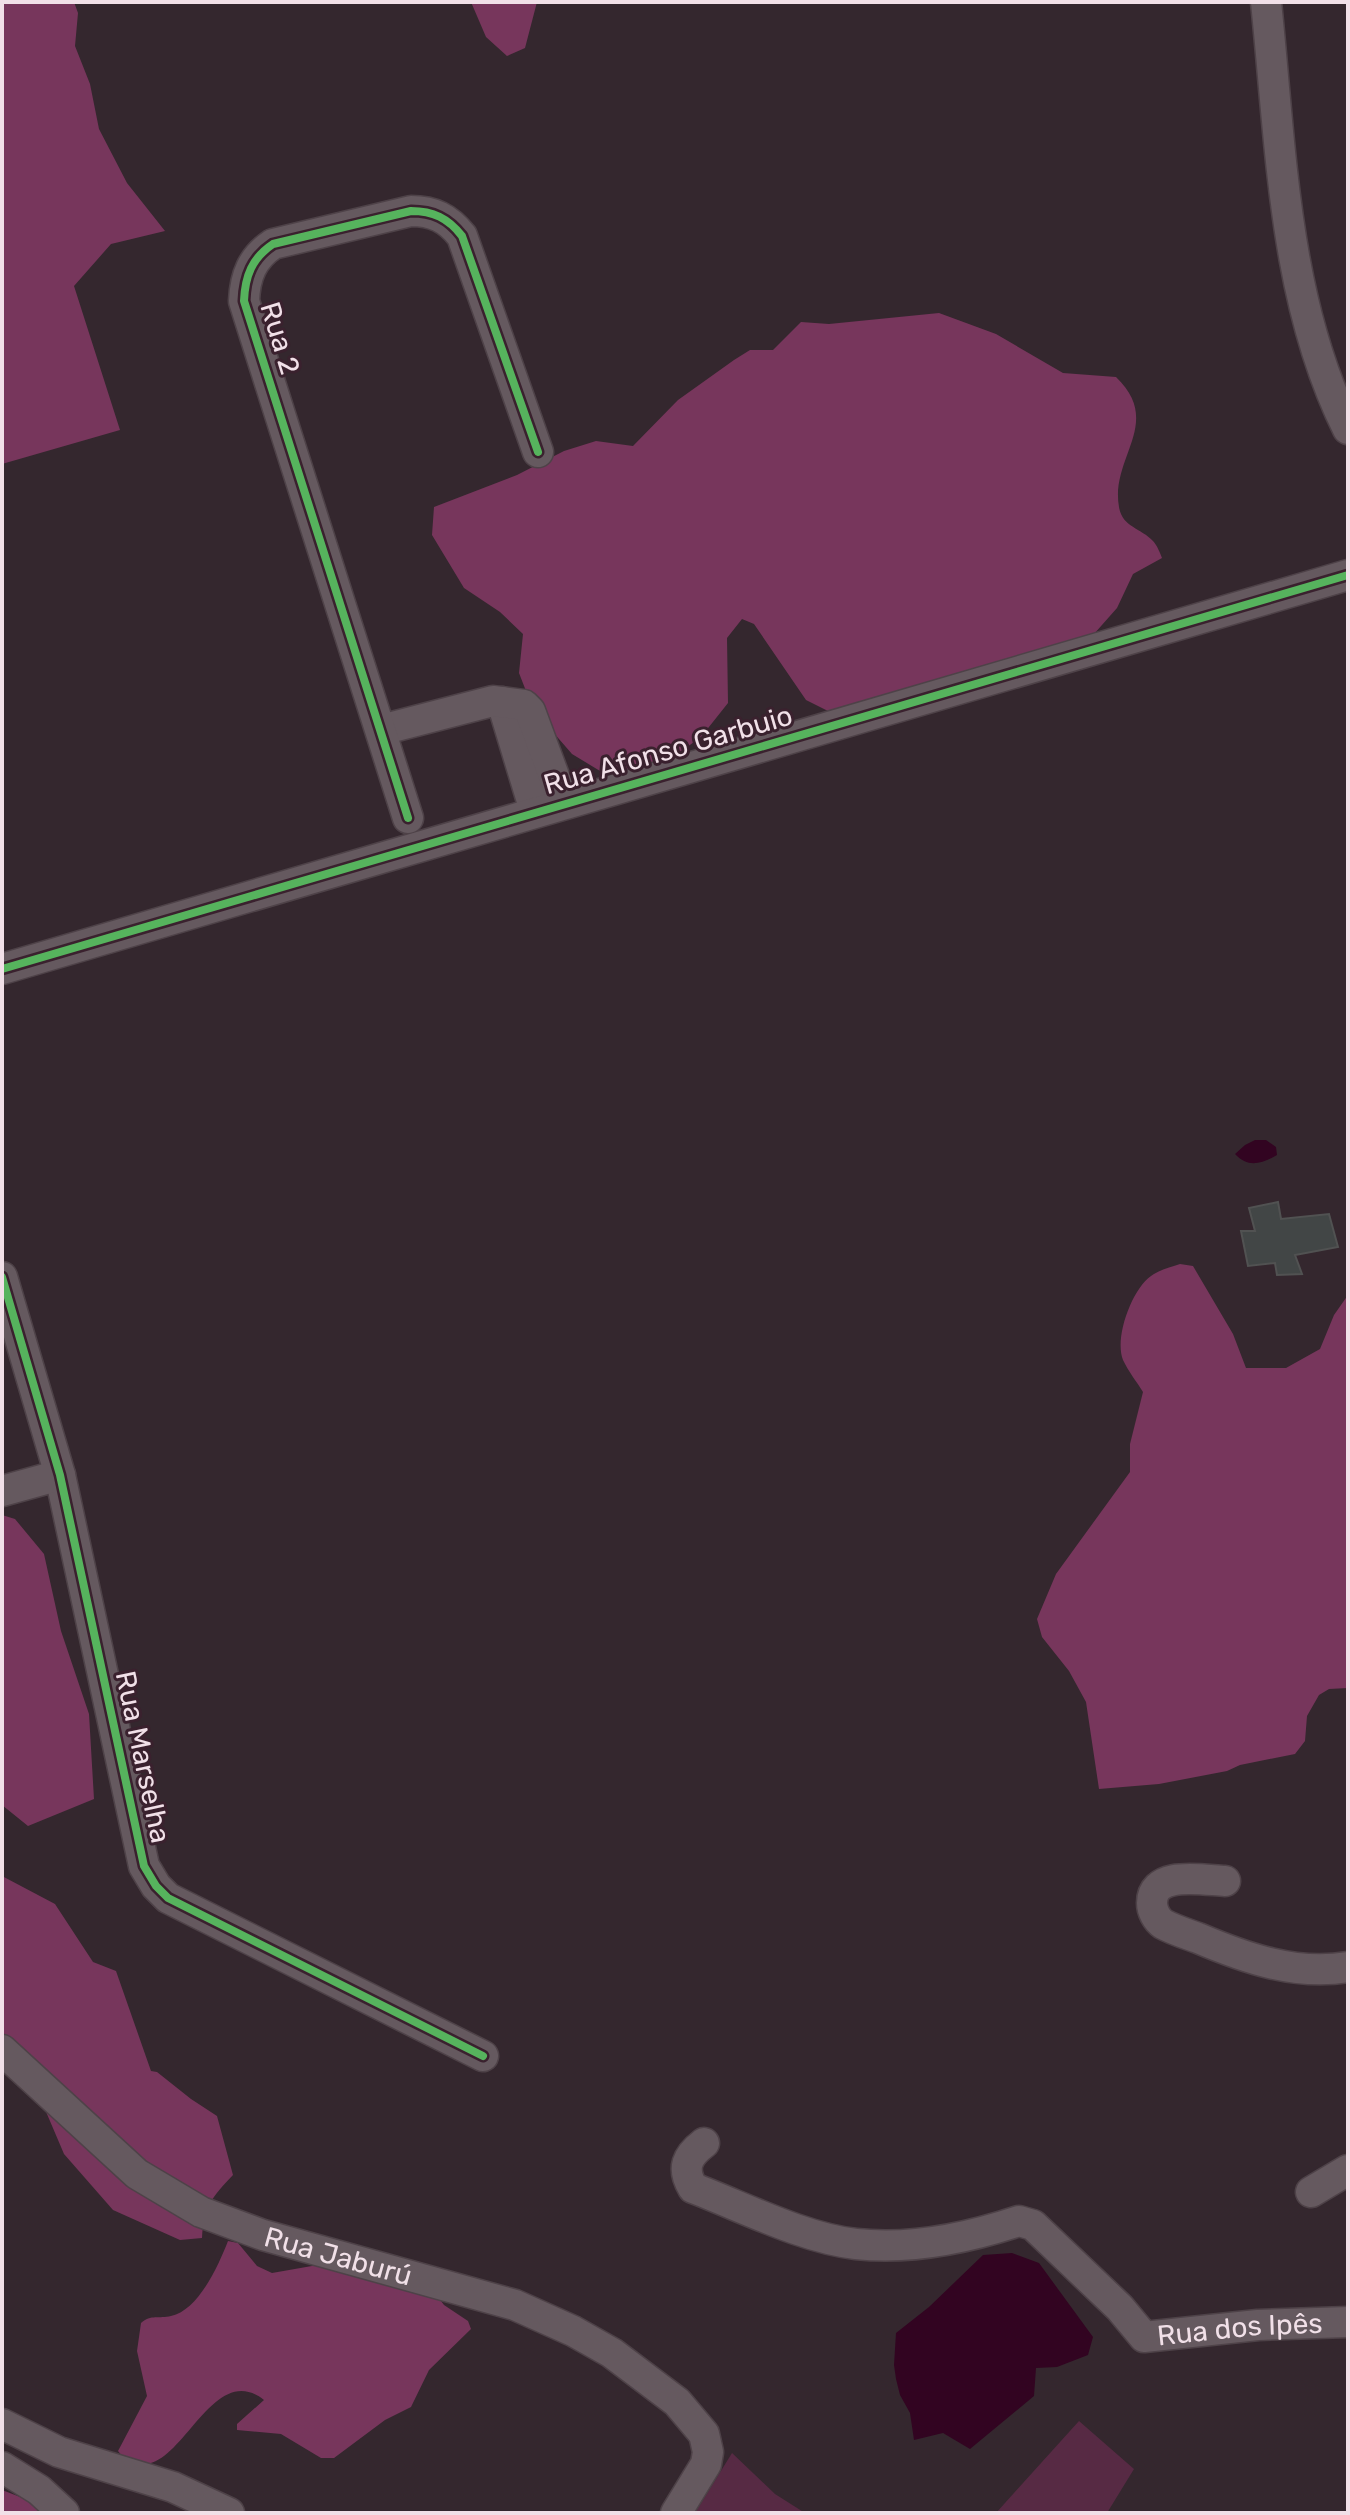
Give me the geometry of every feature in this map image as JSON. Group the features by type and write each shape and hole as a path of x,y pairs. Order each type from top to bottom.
{"street":[{"path":"1266,2 1295,260 1312,331 1338,409 1348,429"},
{"name":"Rua 2","path":"408,818 244,301 247,275 261,252 273,244 411,211 429,212 446,219 462,236 538,452"},
{"name":"Rua Afonso Garbuio","path":"2,969 1348,575"},
{"path":"381,730 493,701 524,705 530,711 549,807"},
{"name":"Rua Marselha","path":"2,1277 60,1475 144,1866 156,1886 168,1898 483,2056"},
{"path":"2,1491 60,1475"},
{"path":"1225,1881 1183,1879 1163,1883 1153,1893 1152,1909 1160,1923 1232,1953 1294,1969 1348,1967"},
{"name":"Rua Jaburú","path":"2,2050 137,2174 201,2212 263,2235 515,2305 573,2331 612,2353 677,2402 704,2434 708,2452 706,2464 676,2513"},
{"name":"Rua dos Ipês","path":"704,2143 692,2152 686,2165 686,2177 693,2188 809,2233 854,2244 908,2246 1019,2221 1033,2225 1120,2308 1144,2337 1258,2325 1348,2322"},
{"path":"1311,2192 1348,2170"},
{"path":"2,2424 46,2446 173,2487 229,2513"},
{"path":"46,2446 24,2451 19,2477 64,2513"}],"shaded area":[{"path":"2,2 74,2 78,13 75,46 90,84 99,129 127,183 165,231 111,244 74,286 120,430 2,464"},
{"path":"471,2 537,2 525,48 507,56 486,37"},
{"path":"939,313 996,334 1063,373 1116,377 1130,394 1136,425 1121,472 1119,507 1124,519 1154,543 1162,558 1133,574 1117,608 1094,634 836,715 806,700 754,624 742,619 727,638 728,703 701,737 662,765 630,775 605,774 572,754 533,709 519,673 523,634 500,612 464,588 432,535 434,507 517,475 564,451 596,441 633,446 678,400 750,350 773,350 801,322 829,324"},
{"path":"1255,1140 1266,1140 1276,1147 1277,1155 1266,1161 1250,1163 1235,1154"},
{"path":"1180,1264 1193,1266 1233,1334 1246,1368 1286,1368 1320,1349 1334,1315 1348,1295 1348,1688 1329,1689 1319,1695 1307,1716 1305,1741 1295,1754 1159,1784 1099,1789 1086,1702 1069,1671 1042,1637 1037,1619 1056,1574 1130,1472 1130,1444 1143,1392 1123,1360 1123,1327 1131,1302 1144,1282 1158,1272"},
{"path":"2,1515 15,1519 44,1554 61,1631 89,1714 94,1799 28,1826 2,1805"},
{"path":"2,1876 55,1904 93,1962 116,1971 151,2071 157,2072 217,2116 233,2175 210,2203 202,2238 180,2240 113,2210 64,2154 44,2107 2,2047"},
{"path":"228,2241 238,2243 257,2266 272,2273 346,2260 422,2276 444,2305 468,2321 471,2329 429,2370 411,2407 385,2420 334,2458 321,2458 281,2434 237,2430 237,2424 264,2400 245,2391 229,2394 213,2405 169,2452 154,2462 138,2464 129,2461 118,2451 147,2396 137,2351 141,2323 171,2316 190,2305 207,2285"},
{"path":"1012,2253 1039,2263 1093,2337 1088,2355 1057,2367 1036,2368 1034,2396 970,2449 943,2433 914,2440 910,2413 896,2379 896,2333 929,2307 983,2255"},
{"path":"1079,2421 1134,2469 1107,2513 996,2513"},
{"path":"732,2453 775,2494 805,2513 695,2513"},
{"path":"2,2490 28,2500 47,2513 2,2513"}],"building":[{"path":"1278,1202 1281,1219 1329,1214 1338,1247 1295,1255 1302,1274 1277,1275 1275,1263 1248,1266 1241,1231 1255,1231 1249,1208"}],"cycle path":[{"path":"408,818 244,301 248,276 255,262 273,244 411,211 426,212 446,220 462,236 538,452"},
{"path":"2,969 1348,575"},
{"path":"2,1277 60,1475 144,1866 156,1886 168,1898 483,2056"}]}
